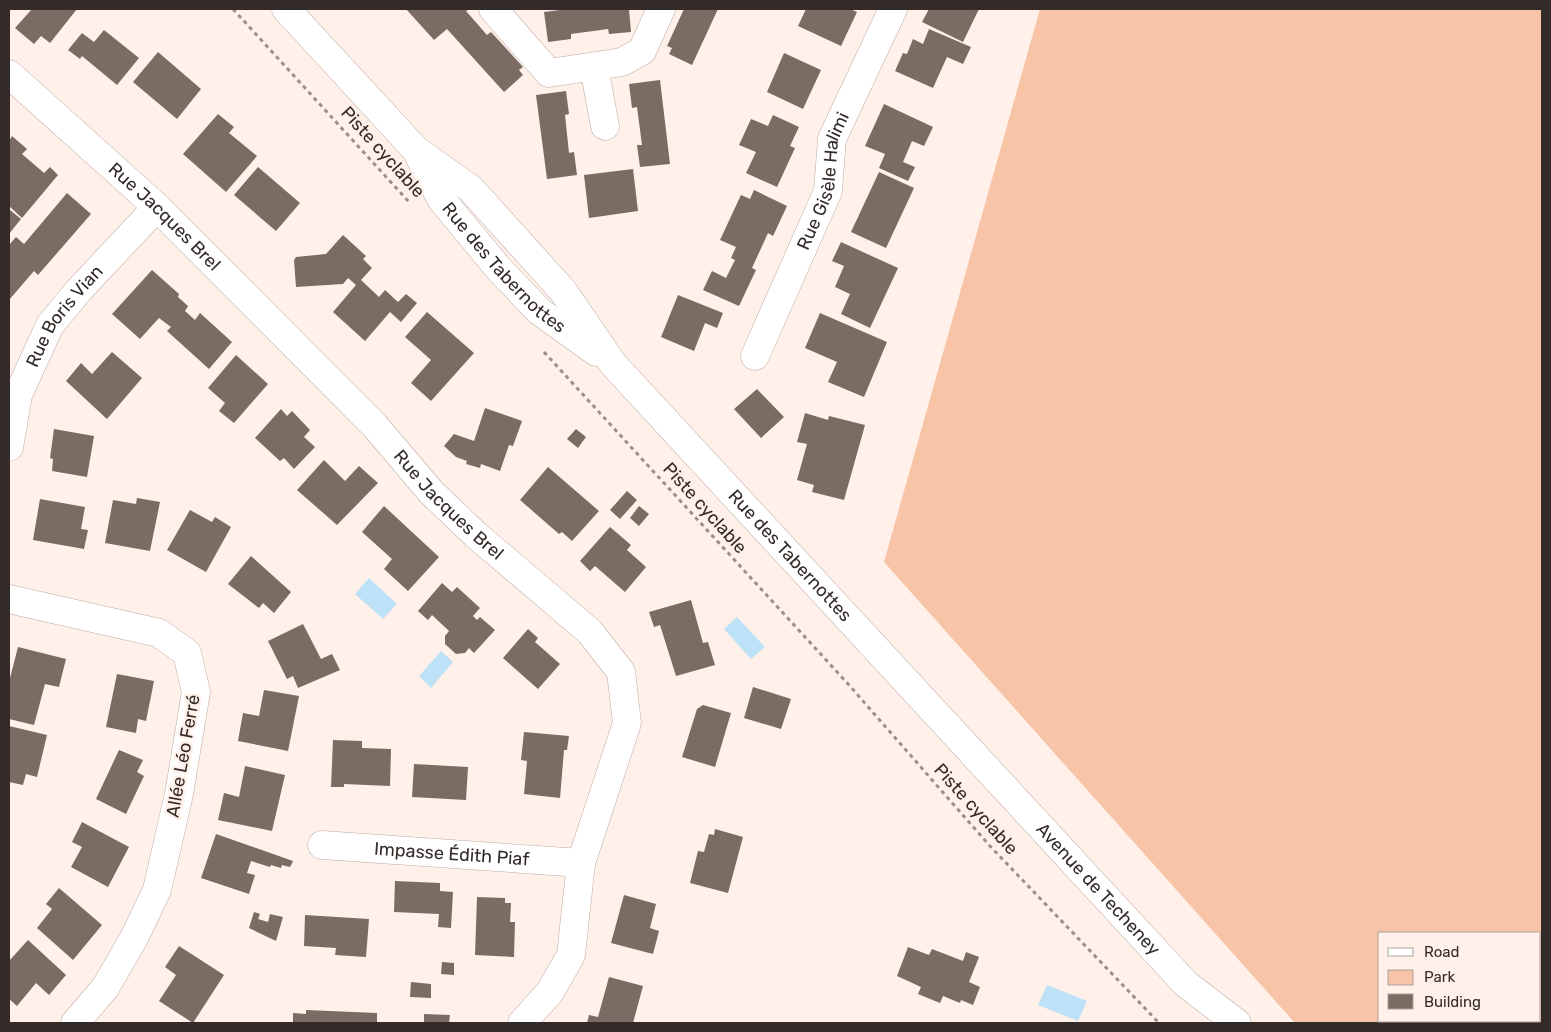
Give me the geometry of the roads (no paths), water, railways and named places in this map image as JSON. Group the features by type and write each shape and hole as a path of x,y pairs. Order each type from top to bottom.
{"street":[{"name":"Rue des Tabernottes","path":"286,9 416,150 471,189 563,292 613,364 967,748"},
{"path":"493,9 549,73 622,62 642,51 661,9"},
{"name":"Rue Gisèle Halimi","path":"755,356 828,190 832,139 893,9"},
{"path":"594,67 605,126"},
{"name":"Rue Jacques Brel","path":"9,74 158,207 375,426 431,492 476,535 590,632 621,672 627,723 581,863 571,955 550,992 522,1023"},
{"name":"Rue Boris Vian","path":"9,447 18,395 50,325 79,290 158,207"},
{"name":"Allée Léo Ferré","path":"9,599 159,633 187,653 196,692 179,794 157,890 134,938 105,988 75,1023"},
{"name":"Avenue de Techeney","path":"967,748 1186,984 1237,1023"},
{"name":"Impasse Édith Piaf","path":"322,845 581,863"}],"water":[{"path":"369,578 397,604 383,619 355,594"},
{"path":"737,617 765,647 751,659 724,629"},
{"path":"441,651 453,662 431,688 419,676"},
{"path":"1047,985 1087,1001 1078,1021 1038,1005"}]}
